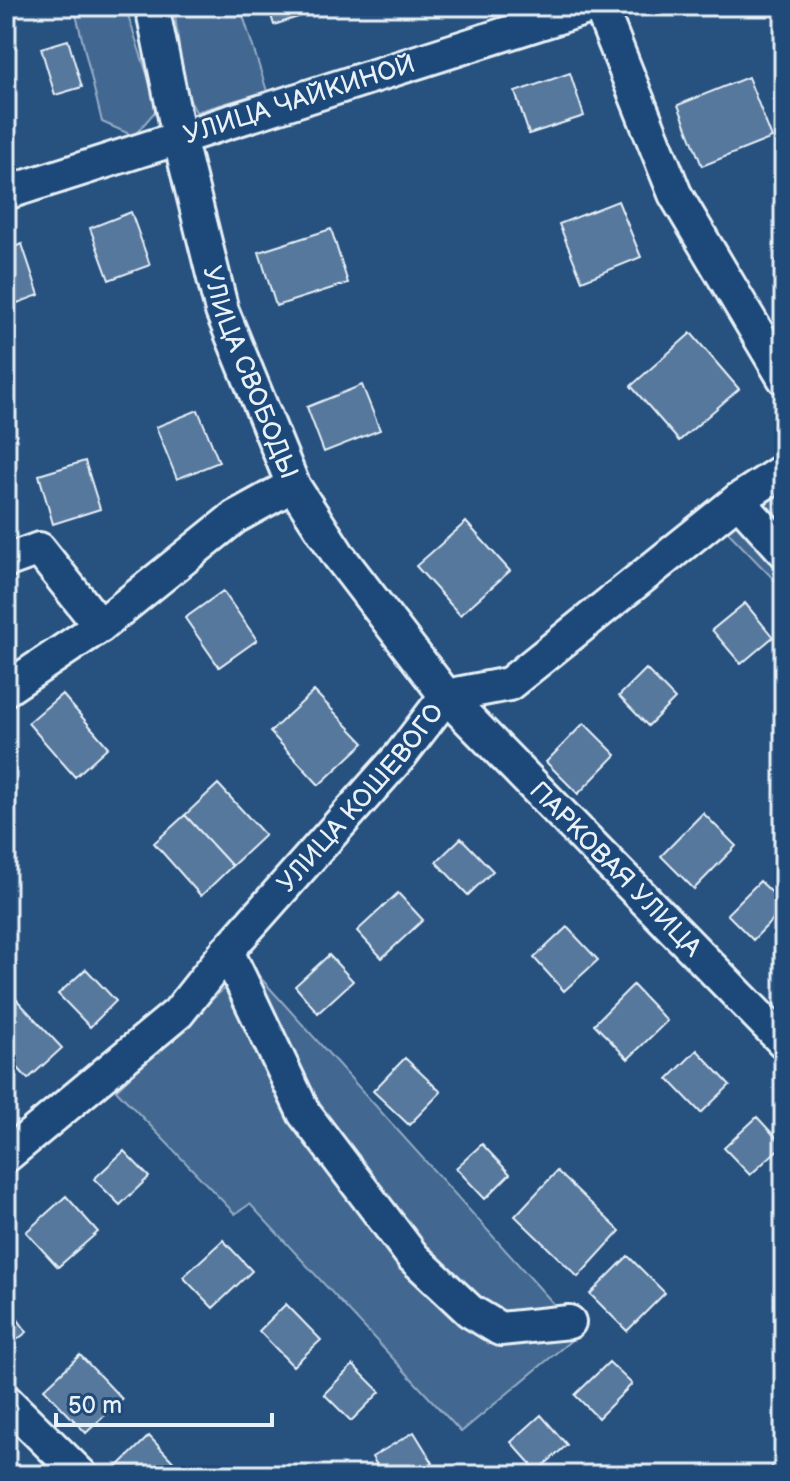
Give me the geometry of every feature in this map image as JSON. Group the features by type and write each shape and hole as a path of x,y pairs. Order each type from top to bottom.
{"street":[{"name":"УЛИЦА СВОБОДЫ","path":"152,6 179,137 222,311 293,485 339,556 446,696"},
{"name":"УЛИЦА ЧАЙКИНОЙ","path":"6,193 593,6"},
{"path":"600,6 675,194 784,378"},
{"name":"УЛИЦА КОШЕВОГО","path":"6,1156 178,1013 227,951 401,755 446,696 509,684 738,500 784,470"},
{"path":"6,689 100,626 235,517 293,485"},
{"path":"738,500 784,551"},
{"path":"6,561 39,549 100,626"},
{"name":"ПАРКОВАЯ УЛИЦА","path":"446,696 784,1042"},
{"path":"227,951 304,1113 413,1257 470,1311 500,1329 569,1322"},
{"path":"6,1401 81,1475"}],"shaded area":[{"path":"74,6 125,6 158,108 134,136 102,122"},
{"path":"174,6 240,6 267,91 196,112 184,89"},
{"path":"784,485 784,590 727,531"},
{"path":"249,965 580,1333 461,1432 250,1204 235,1214 116,1090"}],"building":[{"path":"268,6 331,6 274,25"},
{"path":"68,40 82,87 55,95 41,48"},
{"path":"570,73 584,116 529,134 515,92"},
{"path":"748,77 772,138 702,166 678,105"},
{"path":"618,201 641,257 582,281 559,224"},
{"path":"131,212 150,265 109,280 90,228"},
{"path":"331,229 348,283 276,306 259,252"},
{"path":"22,244 39,295 12,305 6,287 6,250"},
{"path":"784,257 784,276 776,261"},
{"path":"691,333 739,389 679,441 631,386"},
{"path":"362,385 380,430 324,452 307,407"},
{"path":"198,410 219,462 177,479 156,427"},
{"path":"85,461 100,509 53,524 39,475"},
{"path":"466,522 510,571 460,615 416,566"},
{"path":"223,591 257,640 219,667 185,618"},
{"path":"745,603 773,637 741,664 712,630"},
{"path":"646,669 675,699 648,726 619,696"},
{"path":"314,691 364,743 319,785 270,732"},
{"path":"62,694 108,747 75,777 28,723"},
{"path":"584,723 616,755 578,794 546,762"},
{"path":"218,784 265,835 232,866 185,815"},
{"path":"703,813 736,846 694,889 661,856"},
{"path":"185,815 232,866 201,896 154,843"},
{"path":"461,838 493,871 468,895 436,862"},
{"path":"760,881 784,904 784,908 753,940 727,914"},
{"path":"398,893 423,920 382,958 357,931"},
{"path":"567,927 598,960 564,991 534,958"},
{"path":"329,955 353,981 318,1013 295,986"},
{"path":"86,969 116,1001 90,1027 58,994"},
{"path":"633,985 667,1021 628,1059 594,1024"},
{"path":"15,998 62,1048 28,1079 6,1055 6,1007"},
{"path":"697,1050 730,1085 701,1113 668,1079"},
{"path":"405,1058 441,1092 409,1125 373,1091"},
{"path":"757,1117 783,1145 750,1175 724,1148"},
{"path":"482,1144 510,1174 485,1199 456,1168"},
{"path":"124,1151 149,1177 120,1205 94,1179"},
{"path":"557,1171 620,1231 578,1277 515,1216"},
{"path":"66,1196 98,1232 58,1267 26,1232"},
{"path":"223,1240 252,1271 213,1308 183,1277"},
{"path":"628,1256 665,1293 627,1331 590,1294"},
{"path":"6,1303 27,1332 6,1348"},
{"path":"286,1304 321,1340 293,1366 259,1331"},
{"path":"80,1355 122,1399 86,1433 44,1389"},
{"path":"609,1362 632,1384 598,1418 575,1395"},
{"path":"353,1365 380,1392 351,1421 324,1394"},
{"path":"541,1415 567,1445 537,1471 511,1442"},
{"path":"414,1432 433,1463 414,1475 383,1475 372,1457"},
{"path":"149,1436 180,1469 174,1475 120,1475 115,1469"},
{"path":"784,1454 784,1475 765,1475"}]}
